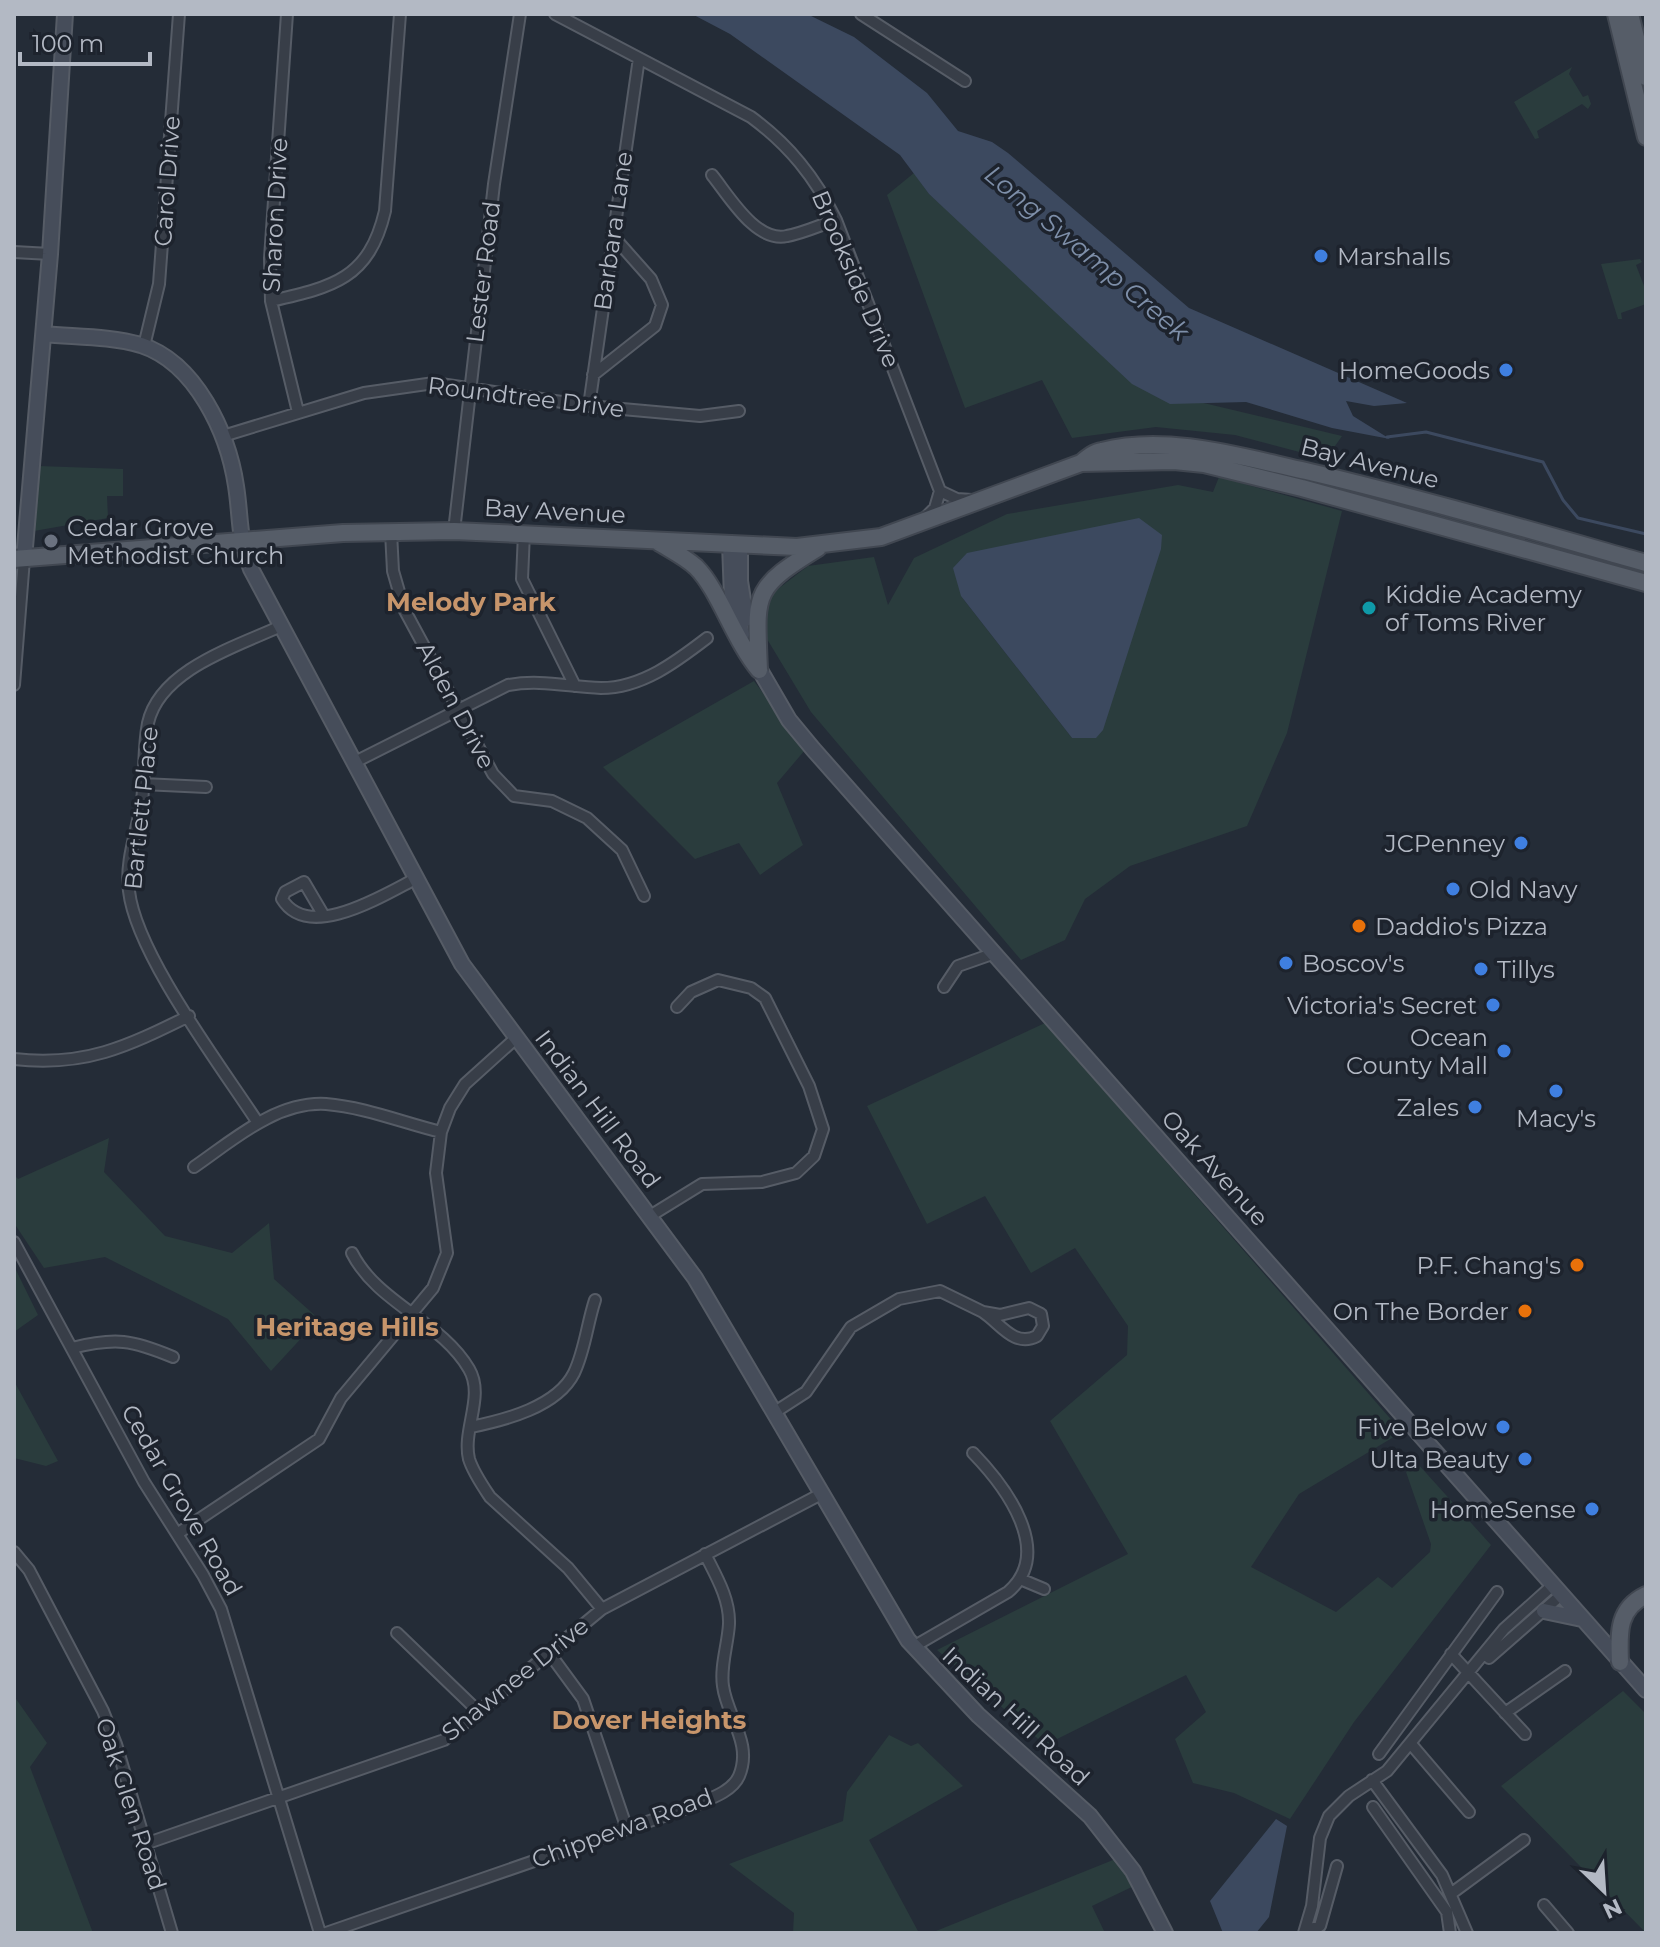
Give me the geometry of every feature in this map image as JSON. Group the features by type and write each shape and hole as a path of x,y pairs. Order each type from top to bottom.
{"main road":[{"path":"1616,14 1646,137"},
{"path":"1630,14 1646,77"},
{"name":"Bay Avenue","path":"19,559 391,532 524,533 823,546 881,537 918,525 1081,463 1099,451 1125,447 1192,449 1261,461 1458,521 1493,540 1646,583"},
{"name":"Bay Avenue","path":"1081,463 1204,464 1302,488 1342,489 1458,521"},
{"path":"1458,521 1478,516 1641,559"},
{"path":"1478,516 1478,527 1493,540 1514,537 1646,573"},
{"path":"654,540 687,559 701,574 741,649 759,670"},
{"path":"759,670 757,615 766,587 784,567 823,546"},
{"path":"1620,1662 1620,1622 1627,1609 1646,1595"}],"street":[{"path":"14,685 19,559 44,334 65,14"},
{"name":"Carol Drive","path":"144,346 159,284 179,14"},
{"name":"Sharon Drive","path":"287,14 270,258 271,301 298,412"},
{"path":"271,301 340,283 356,270 379,234 385,211 400,14"},
{"name":"Lester Road","path":"454,531 494,184 520,14"},
{"name":"Brookside Drive","path":"555,14 715,95 776,136 815,181 836,220 940,491"},
{"path":"861,14 965,81"},
{"name":"Barbara Lane","path":"589,406 639,58"},
{"path":"712,175 745,215 773,236 785,237 836,220"},
{"path":"593,375 655,326 662,305 651,279 612,235"},
{"path":"14,252 50,254"},
{"name":"Indian Hill Road","path":"44,334 144,346 174,364 193,385 223,436 236,485 240,543 353,763 462,964 695,1278 913,1647 978,1715 1062,1789 1099,1827 1133,1871 1165,1933"},
{"name":"Roundtree Drive","path":"223,436 298,412 403,385 470,386 589,406 700,416 739,411"},
{"path":"918,525 935,508 940,491 957,499 979,500"},
{"name":"Alden Drive","path":"391,532 393,571 400,598 458,709 505,789 514,796 552,801 587,818 622,850 644,896"},
{"path":"524,533 522,579 575,686"},
{"name":"Oak Avenue","path":"735,544 732,597 737,621 759,670 789,720 1646,1690"},
{"name":"Bartlett Place","path":"258,1123 149,948 132,908 129,868 143,784 148,723 154,706 167,689 200,666 281,626"},
{"path":"353,763 508,685 549,681 604,688 628,685 677,660 707,638"},
{"path":"143,784 206,787"},
{"path":"324,916 370,903 415,879"},
{"path":"944,987 958,966 995,953"},
{"path":"650,1216 702,1184 762,1182 796,1173 814,1156 823,1129 809,1086 765,998 743,985 718,980 702,985 677,1007"},
{"path":"14,1059 46,1062 94,1057 134,1043 189,1016"},
{"path":"177,1534 319,1439 341,1398 433,1288 447,1253 436,1173 441,1132 450,1108 465,1084 516,1038"},
{"path":"194,1167 258,1123 280,1113 324,1104 441,1132"},
{"name":"Cedar Grove Road","path":"14,1242 144,1482 203,1575 226,1623 320,1933"},
{"path":"352,1253 369,1279 463,1360 471,1371 475,1395 470,1462 490,1497 568,1568 602,1609"},
{"path":"775,1412 806,1392 851,1327 899,1299 940,1291 983,1312 999,1322 1010,1336 1023,1341 1037,1336 1043,1326 1041,1314 1029,1308 1000,1315 983,1312"},
{"path":"471,1427 508,1420 563,1388 573,1375 582,1353 595,1300"},
{"path":"72,1348 108,1339 122,1340 173,1357"},
{"path":"913,1647 1008,1592 1020,1579 1028,1549 1020,1518 994,1475 973,1453"},
{"name":"Shawnee Drive","path":"145,1844 444,1740 602,1609 823,1493"},
{"name":"Oak Glen Road","path":"14,1552 29,1570 103,1711 172,1933"},
{"name":"Chippewa Road","path":"326,1933 627,1829 717,1795 739,1777 743,1753 741,1734 723,1685 729,1616 724,1595 705,1554"},
{"path":"1020,1579 1044,1589"},
{"path":"1468,1674 1544,1611 1557,1590"},
{"path":"1305,1932 1312,1906 1320,1838 1329,1816 1349,1796 1387,1771 1504,1629 1557,1590"},
{"path":"1379,1754 1497,1592"},
{"path":"1544,1611 1582,1619"},
{"path":"397,1633 480,1713"},
{"path":"550,1654 583,1699 627,1829"},
{"path":"1451,1654 1525,1734"},
{"path":"1505,1713 1565,1671"},
{"path":"1411,1744 1469,1812"},
{"path":"1372,1780 1452,1893 1467,1933"},
{"path":"1373,1807 1447,1912 1450,1933"},
{"path":"1452,1893 1524,1840"},
{"path":"1412,1861 1424,1850"},
{"path":"1305,1932 1320,1926 1337,1866"},
{"path":"1544,1905 1561,1931"}],"shaded area":[{"path":"1572,67 1569,74 1583,97 1588,95 1591,104 1588,109 1582,104 1537,131 1539,138 1535,139 1514,102"},
{"path":"914,173 929,194 1149,390 1342,436 1326,459 1235,435 1156,427 1072,438 1042,380 965,408 887,195"},
{"path":"1640,259 1642,262 1636,265 1646,291 1646,304 1621,313 1622,319 1618,319 1601,264"},
{"path":"39,466 123,469 123,496 107,496 108,518 34,531"},
{"path":"1219,477 1342,511 1287,733 1247,826 1130,866 1085,899 1065,940 1021,960 811,712 764,634 766,598 808,566 874,557 888,605 914,558 1007,514 1178,485 1213,492","holes":["961,596 1095,738 1072,738"]},
{"path":"754,681 805,750 777,783 803,845 760,875 739,843 695,859 603,767"},
{"path":"1045,1023 1402,1432 1299,1494 1251,1567 1336,1612 1378,1577 1392,1588 1430,1552 1431,1544 1406,1472 1418,1464 1491,1545 1354,1722 1290,1819 1234,1793 1193,1783 1175,1739 1206,1712 1186,1675 1045,1745 937,1650 1128,1554 1050,1421 1127,1355 1128,1326 1075,1248 1031,1273 985,1196 927,1224 867,1106"},
{"path":"109,1138 104,1172 165,1236 232,1253 269,1223 274,1279 319,1319 271,1371 228,1319 105,1257 44,1268 14,1223 14,1175 18,1179"},
{"path":"14,1266 38,1315 14,1332"},
{"path":"14,1381 58,1461 46,1466 14,1458"},
{"path":"1623,1691 1646,1714 1646,1933 1501,1786"},
{"path":"14,1696 47,1743 30,1767 93,1933 14,1933"},
{"path":"889,1735 911,1746 918,1743 963,1786 869,1840 919,1933 793,1933 794,1913 729,1864 843,1821 847,1792"},
{"path":"1118,1858 1136,1885 1092,1906 1105,1933 931,1933"}],"water":[{"path":"692,14 807,14 854,37 927,93 958,131 992,142 1008,153 1189,308 1407,403 1374,406 1346,401 1353,416 1390,439 1332,428 1246,402 1170,404 1132,384 929,194 900,155 730,34"},
{"path":"1139,518 1162,535 1161,549 1103,730 1096,738 1072,738 961,596 953,568 967,553"},
{"path":"1276,1819 1287,1826 1269,1917 1256,1933 1223,1933 1210,1901"}],"waterway":[{"name":"Long Swamp Creek","path":"1387,437 1426,432 1543,462 1563,500 1578,518 1646,534"}],"place":[{"name":"Marshalls","path":"1321,256"},
{"name":"HomeGoods","path":"1506,370"},
{"name":"Cedar Grove Methodist Church","path":"51,541"},
{"name":"Kiddie Academy of Toms River","path":"1369,608"},
{"name":"JCPenney","path":"1521,843"},
{"name":"Old Navy","path":"1453,889"},
{"name":"Daddio's Pizza","path":"1359,926"},
{"name":"Boscov's","path":"1286,963"},
{"name":"Tillys","path":"1481,969"},
{"name":"Victoria's Secret","path":"1493,1005"},
{"name":"Ocean County Mall","path":"1504,1051"},
{"name":"Macy's","path":"1556,1091"},
{"name":"Zales","path":"1475,1107"},
{"name":"P.F. Chang's","path":"1577,1265"},
{"name":"On The Border","path":"1525,1311"},
{"name":"Five Below","path":"1503,1427"},
{"name":"Ulta Beauty","path":"1525,1459"},
{"name":"HomeSense","path":"1592,1509"}],"district":[{"name":"Melody Park","path":"471,602"},
{"name":"Heritage Hills","path":"347,1327"},
{"name":"Dover Heights","path":"649,1720"}]}
